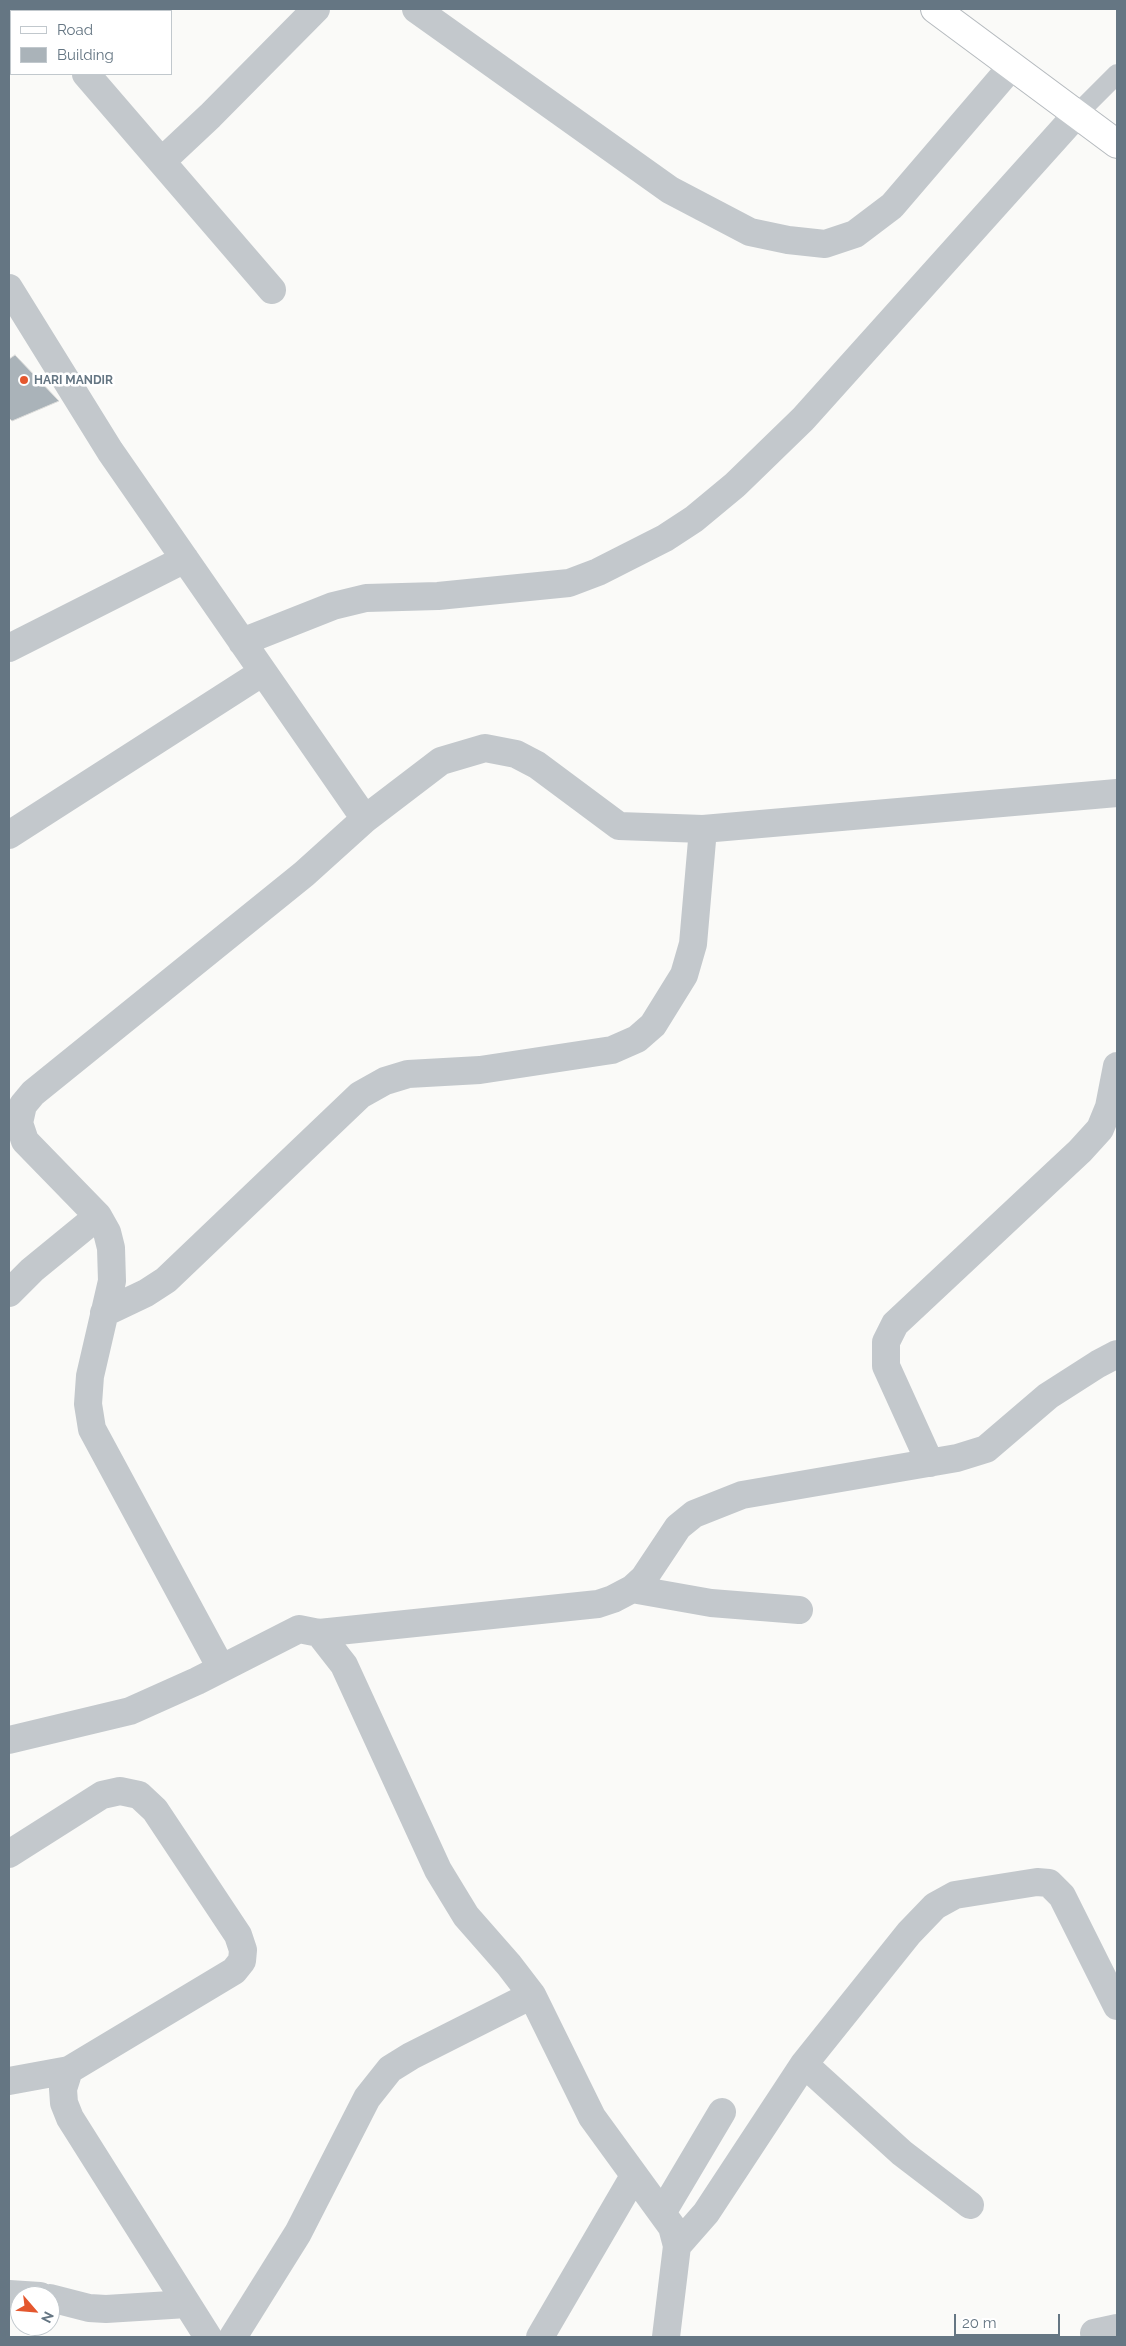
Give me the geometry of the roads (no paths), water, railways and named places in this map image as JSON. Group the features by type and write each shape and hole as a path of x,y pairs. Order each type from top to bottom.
{"main road":[{"path":"935,9 1117,144"}],"street":[{"path":"162,161 210,116 316,9"},
{"path":"416,9 670,190 750,232 788,240 825,244 855,234 892,206 1012,66"},
{"path":"87,75 272,290"},
{"path":"242,642 333,606 366,598 438,596 570,583 598,572 665,538 694,519 735,485 803,419 1077,114"},
{"path":"9,288 110,451 365,819"},
{"path":"9,648 185,560"},
{"path":"9,835 263,672"},
{"path":"221,1668 92,1429 88,1404 90,1376 112,1282 111,1248 107,1232 98,1216 25,1141 19,1123 22,1106 33,1092 304,874 365,819 441,761 485,748 516,754 537,765 619,826 703,829 1117,793"},
{"path":"104,1313 146,1293 166,1280 360,1094 385,1081 408,1074 480,1070 612,1050 637,1039 653,1025 684,975 693,944 703,829"},
{"path":"930,1463 886,1366 886,1342 895,1324 1080,1151 1100,1129 1109,1107 1117,1066"},
{"path":"9,1293 32,1270 98,1216"},
{"path":"9,1740 130,1710 161,1698 299,1629 319,1633 598,1604 613,1599 632,1589 644,1578 678,1527 702,1511 742,1494 930,1463 957,1458 986,1449 1048,1396 1117,1354"},
{"path":"632,1589 711,1603 799,1610"},
{"path":"319,1633 344,1665 438,1870 466,1916 509,1964 532,1995 592,2117 672,2227 677,2246 666,2337"},
{"path":"9,1854 102,1795 120,1791 140,1794 155,1810 172,1835 238,1935 243,1950 242,1961 234,1971 69,2070 9,2081"},
{"path":"677,2246 711,2206 804,2064 909,1933 935,1906 954,1894 1037,1882 1049,1883 1062,1896 1117,2006"},
{"path":"233,2337 294,2241 367,2098 390,2069 411,2056 532,1995"},
{"path":"804,2064 902,2153 970,2205"},
{"path":"69,2070 63,2089 64,2103 70,2118 208,2337"},
{"path":"662,2213 722,2112"},
{"path":"540,2337 634,2176"},
{"path":"60,2301 89,2308 106,2309 187,2304"}],"lane":[{"path":"1077,114 1117,74"}],"place":[{"name":"HARI MANDIR","path":"24,380"}]}
